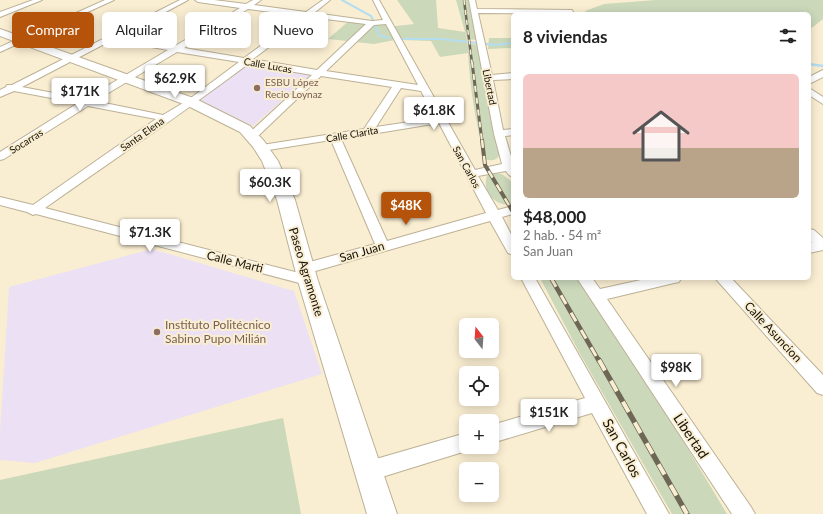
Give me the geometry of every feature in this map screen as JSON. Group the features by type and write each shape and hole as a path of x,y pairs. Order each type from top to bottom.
{"street":[{"path":"0,15 39,0"},
{"path":"85,12 111,0"},
{"path":"162,12 185,0"},
{"path":"198,0 286,12"},
{"name":"Socarras","path":"0,157 87,102 258,0"},
{"name":"Santa Elena","path":"313,12 327,0"},
{"name":"San Carlos","path":"376,0 511,246"},
{"name":"Libertad","path":"472,0 498,134 506,161 511,170"},
{"path":"474,11 569,12"},
{"path":"328,17 372,23 388,22"},
{"path":"257,142 318,73 372,23"},
{"name":"Paseo Agramonte","path":"0,32 12,37"},
{"path":"0,94 102,43"},
{"path":"0,50 12,45"},
{"name":"Paseo Agramonte","path":"41,48 191,102 245,129 257,142 276,173 306,274 382,514"},
{"name":"Calle Lucas","path":"171,48 424,90"},
{"name":"Santa Elena","path":"33,211 165,118 191,102 265,48"},
{"path":"811,80 823,73"},
{"path":"488,78 511,76"},
{"path":"0,84 165,118"},
{"path":"368,131 398,85"},
{"path":"811,92 823,101"},
{"name":"Calle Clarita","path":"257,142 335,137 441,120"},
{"path":"498,134 511,132"},
{"path":"335,137 383,246"},
{"path":"471,174 488,170 511,170"},
{"name":"Calle Marti","path":"0,201 33,211 306,274"},
{"name":"San Juan","path":"306,274 383,246 511,211"},
{"path":"811,235 823,245"},
{"path":"811,248 823,245"},
{"name":"San Carlos","path":"529,280 658,514"},
{"name":"Libertad","path":"585,280 744,514"},
{"path":"596,296 665,280"},
{"name":"Calle Asuncion","path":"724,280 823,387"},
{"path":"499,432 598,403"},
{"path":"369,471 459,444"}],"shaded area":[{"name":"ESBU López Recio Loynaz","path":"248,65 311,75 253,126 199,100"},
{"name":"Instituto Politécnico Sabino Pupo Milián","path":"152,249 294,291 322,374 35,463 0,460 0,433 9,287"}],"green space":[{"path":"397,0 436,0 438,28 465,32 456,0 468,0 476,40 468,39 466,34 468,47 468,43 478,45 499,150 499,156 496,159 485,159 474,106 468,53 440,57 431,41 402,40 389,28 395,40 374,44 328,39 350,20 383,24 388,27 414,24"},
{"path":"656,0 823,0 823,19 811,28 811,12 585,12 604,4"},
{"path":"489,38 511,38 511,48 488,49"},
{"path":"492,173 502,174 511,181 511,204 501,204 492,198 486,188 487,176"},
{"path":"541,280 579,280 679,434 727,514 672,514 579,352"},
{"path":"283,418 301,514 0,514 0,480"}],"waterway":[{"path":"342,0 371,16 374,22"},
{"path":"374,23 380,36 389,38"},
{"path":"401,39 441,39 496,45 511,43"},
{"path":"811,64 823,66"}],"railway":[{"path":"464,0 472,63"},
{"path":"472,62 482,141"},
{"path":"482,140 485,165 511,209"},
{"path":"552,280 599,361"},
{"path":"599,360 687,514"}],"place":[{"name":"ESBU López Recio Loynaz","path":"257,88"},
{"name":"Instituto Politécnico Sabino Pupo Milián","path":"157,332"}]}
